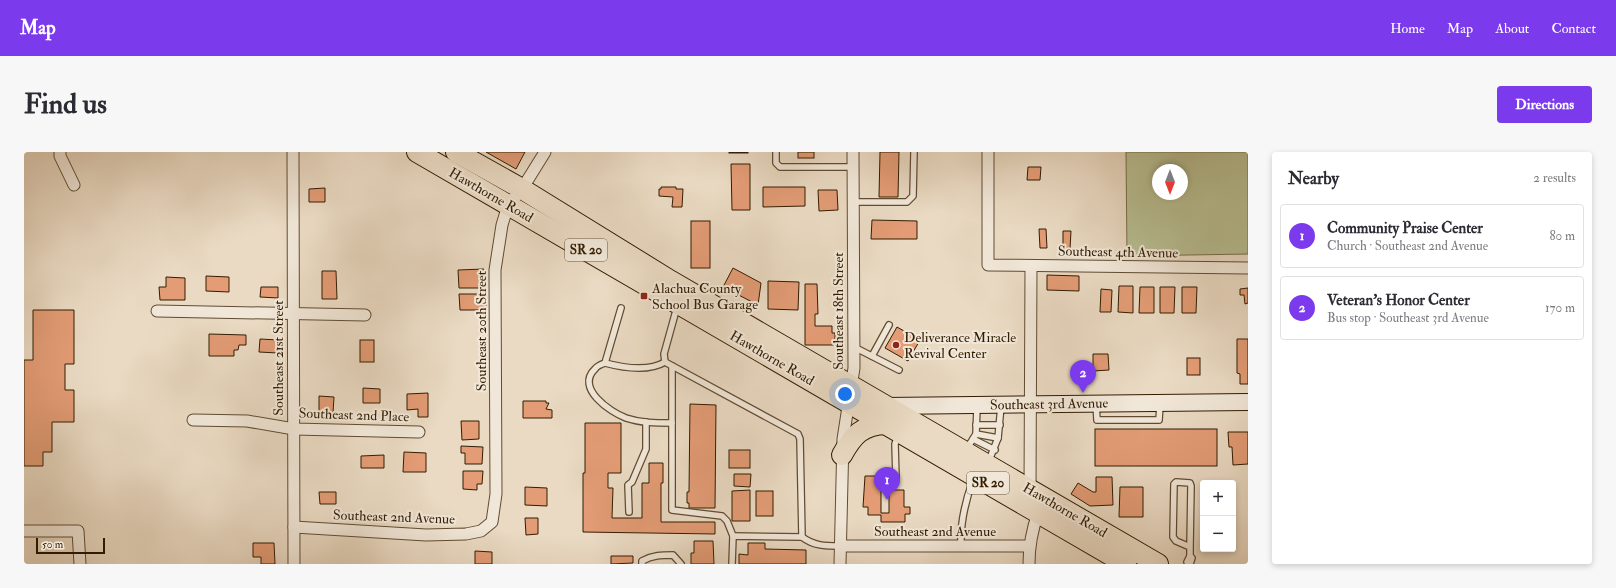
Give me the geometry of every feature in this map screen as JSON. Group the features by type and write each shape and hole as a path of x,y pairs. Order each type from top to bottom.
{"highway":[{"name":"Hawthorne Road","path":"417,152 678,303 851,395"},
{"name":"Hawthorne Road","path":"456,152 522,189 671,281 891,421 985,463 1158,564"},
{"name":"Hawthorne Road","path":"891,421 971,441 985,463 1038,513 1126,564"},
{"path":"842,455 853,438 864,428 891,421"}],"street":[{"path":"60,152 60,156 74,184"},
{"name":"Southeast 21st Street","path":"293,152 294,564"},
{"name":"Southeast 20th Street","path":"491,523 496,494 495,270 502,225 508,205 522,189 544,152"},
{"name":"Southeast 18th Street","path":"840,564 843,439 851,395 854,346 853,152"},
{"name":"Southeast 4th Avenue","path":"988,152 988,265 1248,268"},
{"path":"1030,490 1031,266"},
{"path":"157,311 365,315"},
{"name":"Southeast 3rd Avenue","path":"891,421 977,405 1248,402"},
{"name":"Southeast 2nd Place","path":"193,420 247,421 294,429 419,432"},
{"path":"1029,564 1029,546 1032,530 1038,513"},
{"name":"Southeast 2nd Avenue","path":"294,527 426,535 481,531 491,523"},
{"path":"24,531 78,532 80,564"},
{"name":"Southeast 2nd Avenue","path":"840,546 1029,546"}],"lane":[{"path":"776,152 776,163 780,167 853,167"},
{"path":"853,202 907,202 910,200 913,196 914,152"},
{"path":"665,362 664,354 678,303"},
{"path":"621,308 606,362 594,369 590,378 590,387 594,396 611,411 625,418 646,422 672,423"},
{"path":"872,356 889,325"},
{"path":"854,346 899,370"},
{"path":"606,362 617,366 655,368 665,362"},
{"path":"665,362 798,434 800,439 802,537"},
{"path":"672,366 672,510 722,516 727,521 733,536 732,564"},
{"path":"977,405 976,425 971,441 998,438"},
{"path":"960,546 960,530 964,505 998,438 1001,405"},
{"path":"891,421 895,444 896,479"},
{"path":"629,512 628,485 632,482 646,449 646,422"},
{"path":"976,425 1000,425"},
{"path":"1189,564 1192,558 1190,556 1191,486 1190,483 1176,482 1174,484 1173,537 1176,541 1190,547"},
{"path":"733,536 802,537 810,543 840,546"},
{"path":"642,564 642,561 650,556 662,555 673,555 681,564"}],"green space":[{"path":"1126,152 1248,152 1248,254 1127,256"}],"building":[{"path":"486,152 525,152 516,169"},
{"path":"748,152 748,153 729,153"},
{"path":"798,152 814,152 814,158 798,158"},
{"path":"880,152 899,152 898,197 879,197"},
{"path":"731,164 750,164 750,210 732,210"},
{"path":"1028,167 1041,167 1040,180 1027,180"},
{"path":"661,187 676,187 676,189 683,189 682,207 672,207 673,197 659,196 659,189 661,189"},
{"path":"763,187 805,187 805,206 763,207"},
{"path":"325,188 325,202 309,202 309,189"},
{"path":"818,190 837,190 838,210 819,211"},
{"path":"872,220 917,221 917,239 871,239"},
{"path":"691,221 710,221 710,268 691,268"},
{"path":"1039,229 1046,229 1047,248 1040,248"},
{"path":"1063,231 1071,231 1070,249 1063,249"},
{"path":"733,268 761,283 758,305 723,287"},
{"path":"484,269 484,288 459,288 458,270"},
{"path":"322,271 336,271 337,299 322,299"},
{"path":"1047,275 1079,276 1079,291 1047,290"},
{"path":"206,276 229,277 229,292 206,291"},
{"path":"166,277 185,278 185,300 160,300 159,287 166,287"},
{"path":"768,281 799,282 798,310 768,309"},
{"path":"805,284 817,284 818,314 815,314 815,326 832,326 832,333 835,333 835,345 805,345"},
{"path":"1119,286 1133,286 1133,313 1118,312"},
{"path":"261,287 278,287 278,298 260,297"},
{"path":"1140,287 1154,287 1154,313 1139,313"},
{"path":"1160,287 1175,287 1174,313 1160,313"},
{"path":"1182,287 1197,287 1196,313 1182,313"},
{"path":"1248,288 1248,303 1245,304 1244,295 1240,295 1240,289"},
{"path":"1101,289 1112,290 1111,312 1100,312"},
{"path":"459,294 480,294 480,303 486,303 486,310 460,310"},
{"path":"33,310 74,310 74,364 65,364 65,390 74,390 74,422 52,422 52,452 43,452 43,466 24,466 24,360 33,360"},
{"path":"897,327 920,340 908,361 885,348"},
{"path":"209,334 246,335 246,345 239,345 238,350 234,350 234,356 209,356"},
{"path":"260,339 278,340 278,353 259,352"},
{"path":"1237,339 1248,339 1248,384 1240,384 1240,374 1237,373"},
{"path":"360,340 374,340 374,362 360,362"},
{"path":"1093,354 1108,354 1109,370 1093,371"},
{"path":"1187,358 1200,358 1200,375 1187,375"},
{"path":"363,388 380,389 380,403 363,403"},
{"path":"428,393 428,417 418,417 418,409 407,410 407,394"},
{"path":"319,396 334,397 333,413 319,413"},
{"path":"523,401 546,401 546,403 549,403 546,409 552,410 552,418 523,418"},
{"path":"690,404 716,405 715,508 689,508 689,503 687,503 687,492 689,492"},
{"path":"461,421 479,421 479,439 462,440"},
{"path":"585,423 621,423 621,473 608,473 608,488 613,488 612,518 642,518 642,483 649,483 649,463 663,463 663,483 661,483 661,522 715,522 715,534 583,532"},
{"path":"1095,429 1217,429 1217,466 1095,466"},
{"path":"1228,432 1248,432 1248,464 1233,465 1232,447 1229,447"},
{"path":"461,446 483,447 482,464 465,464 465,453 461,453"},
{"path":"729,450 750,450 750,468 729,468"},
{"path":"404,452 426,453 426,472 403,472"},
{"path":"384,455 384,468 361,468 361,456"},
{"path":"463,471 483,471 482,484 477,484 477,490 463,489"},
{"path":"734,474 751,474 750,487 734,486"},
{"path":"865,476 879,476 879,486 881,486 881,513 889,513 889,490 904,490 904,507 910,507 910,514 905,514 905,522 881,522 881,515 868,515 868,507 863,507"},
{"path":"1096,477 1112,477 1113,505 1090,506 1071,494 1078,483 1093,492 1096,492"},
{"path":"525,487 547,488 547,506 525,505"},
{"path":"1120,487 1143,487 1143,517 1119,517"},
{"path":"750,490 750,521 732,521 732,491"},
{"path":"756,491 773,491 773,516 756,516"},
{"path":"319,492 336,492 336,504 320,504"},
{"path":"525,518 538,518 538,534 526,535"},
{"path":"694,541 713,541 714,564 691,564 691,553 694,553"},
{"path":"253,543 274,543 275,564 261,564 261,557 253,557"},
{"path":"748,543 765,543 765,549 806,550 806,564 739,564 739,554 748,555"},
{"path":"475,551 492,552 492,564 475,564"},
{"path":"611,556 633,556 633,563 611,564"}],"place":[{"name":"Alachua County School Bus Garage","path":"644,296"},
{"name":"Deliverance Miracle Revival Center","path":"896,345"},
{"name":"Veteran's Honor Center","path":"1083,393"},
{"name":"Community Praise Center","path":"887,500"}]}
